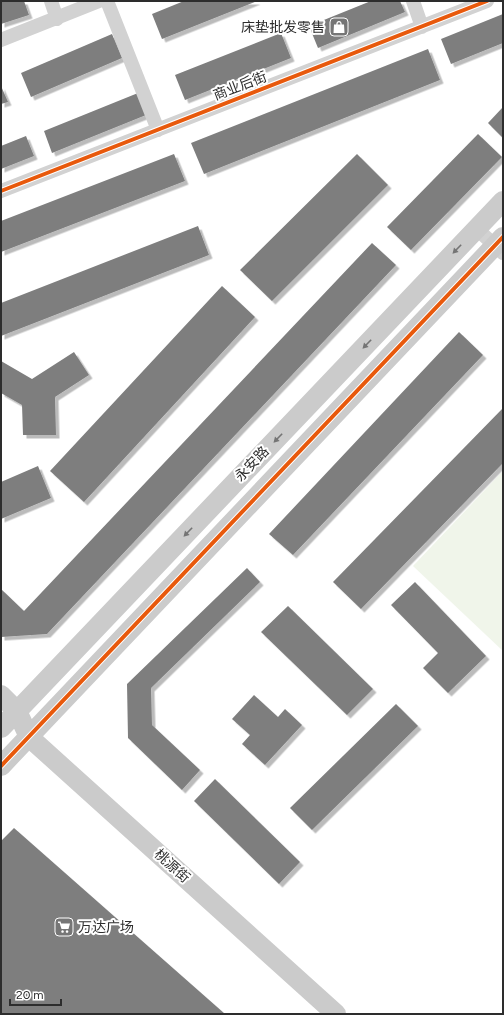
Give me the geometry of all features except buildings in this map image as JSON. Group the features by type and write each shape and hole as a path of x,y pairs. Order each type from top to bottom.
{"street":[{"path":"51,1 57,19"},
{"path":"1,40 99,1"},
{"path":"106,1 158,130"},
{"path":"413,1 422,26"},
{"name":"商业后街","path":"1,191 487,1"},
{"name":"永安路","path":"1,728 503,201"},
{"path":"1,766 500,246 476,229"},
{"path":"1,695 17,711"},
{"name":"桃源街","path":"17,711 29,737 336,1014"}],"shaded area":[{"path":"503,471 503,651 413,566"}],"cycle path":[{"path":"1,191 487,1"},
{"path":"1,766 503,237"}],"place":[{"name":"床垫批发零售","path":"339,27"},
{"name":"万达广场","path":"64,927"}]}
